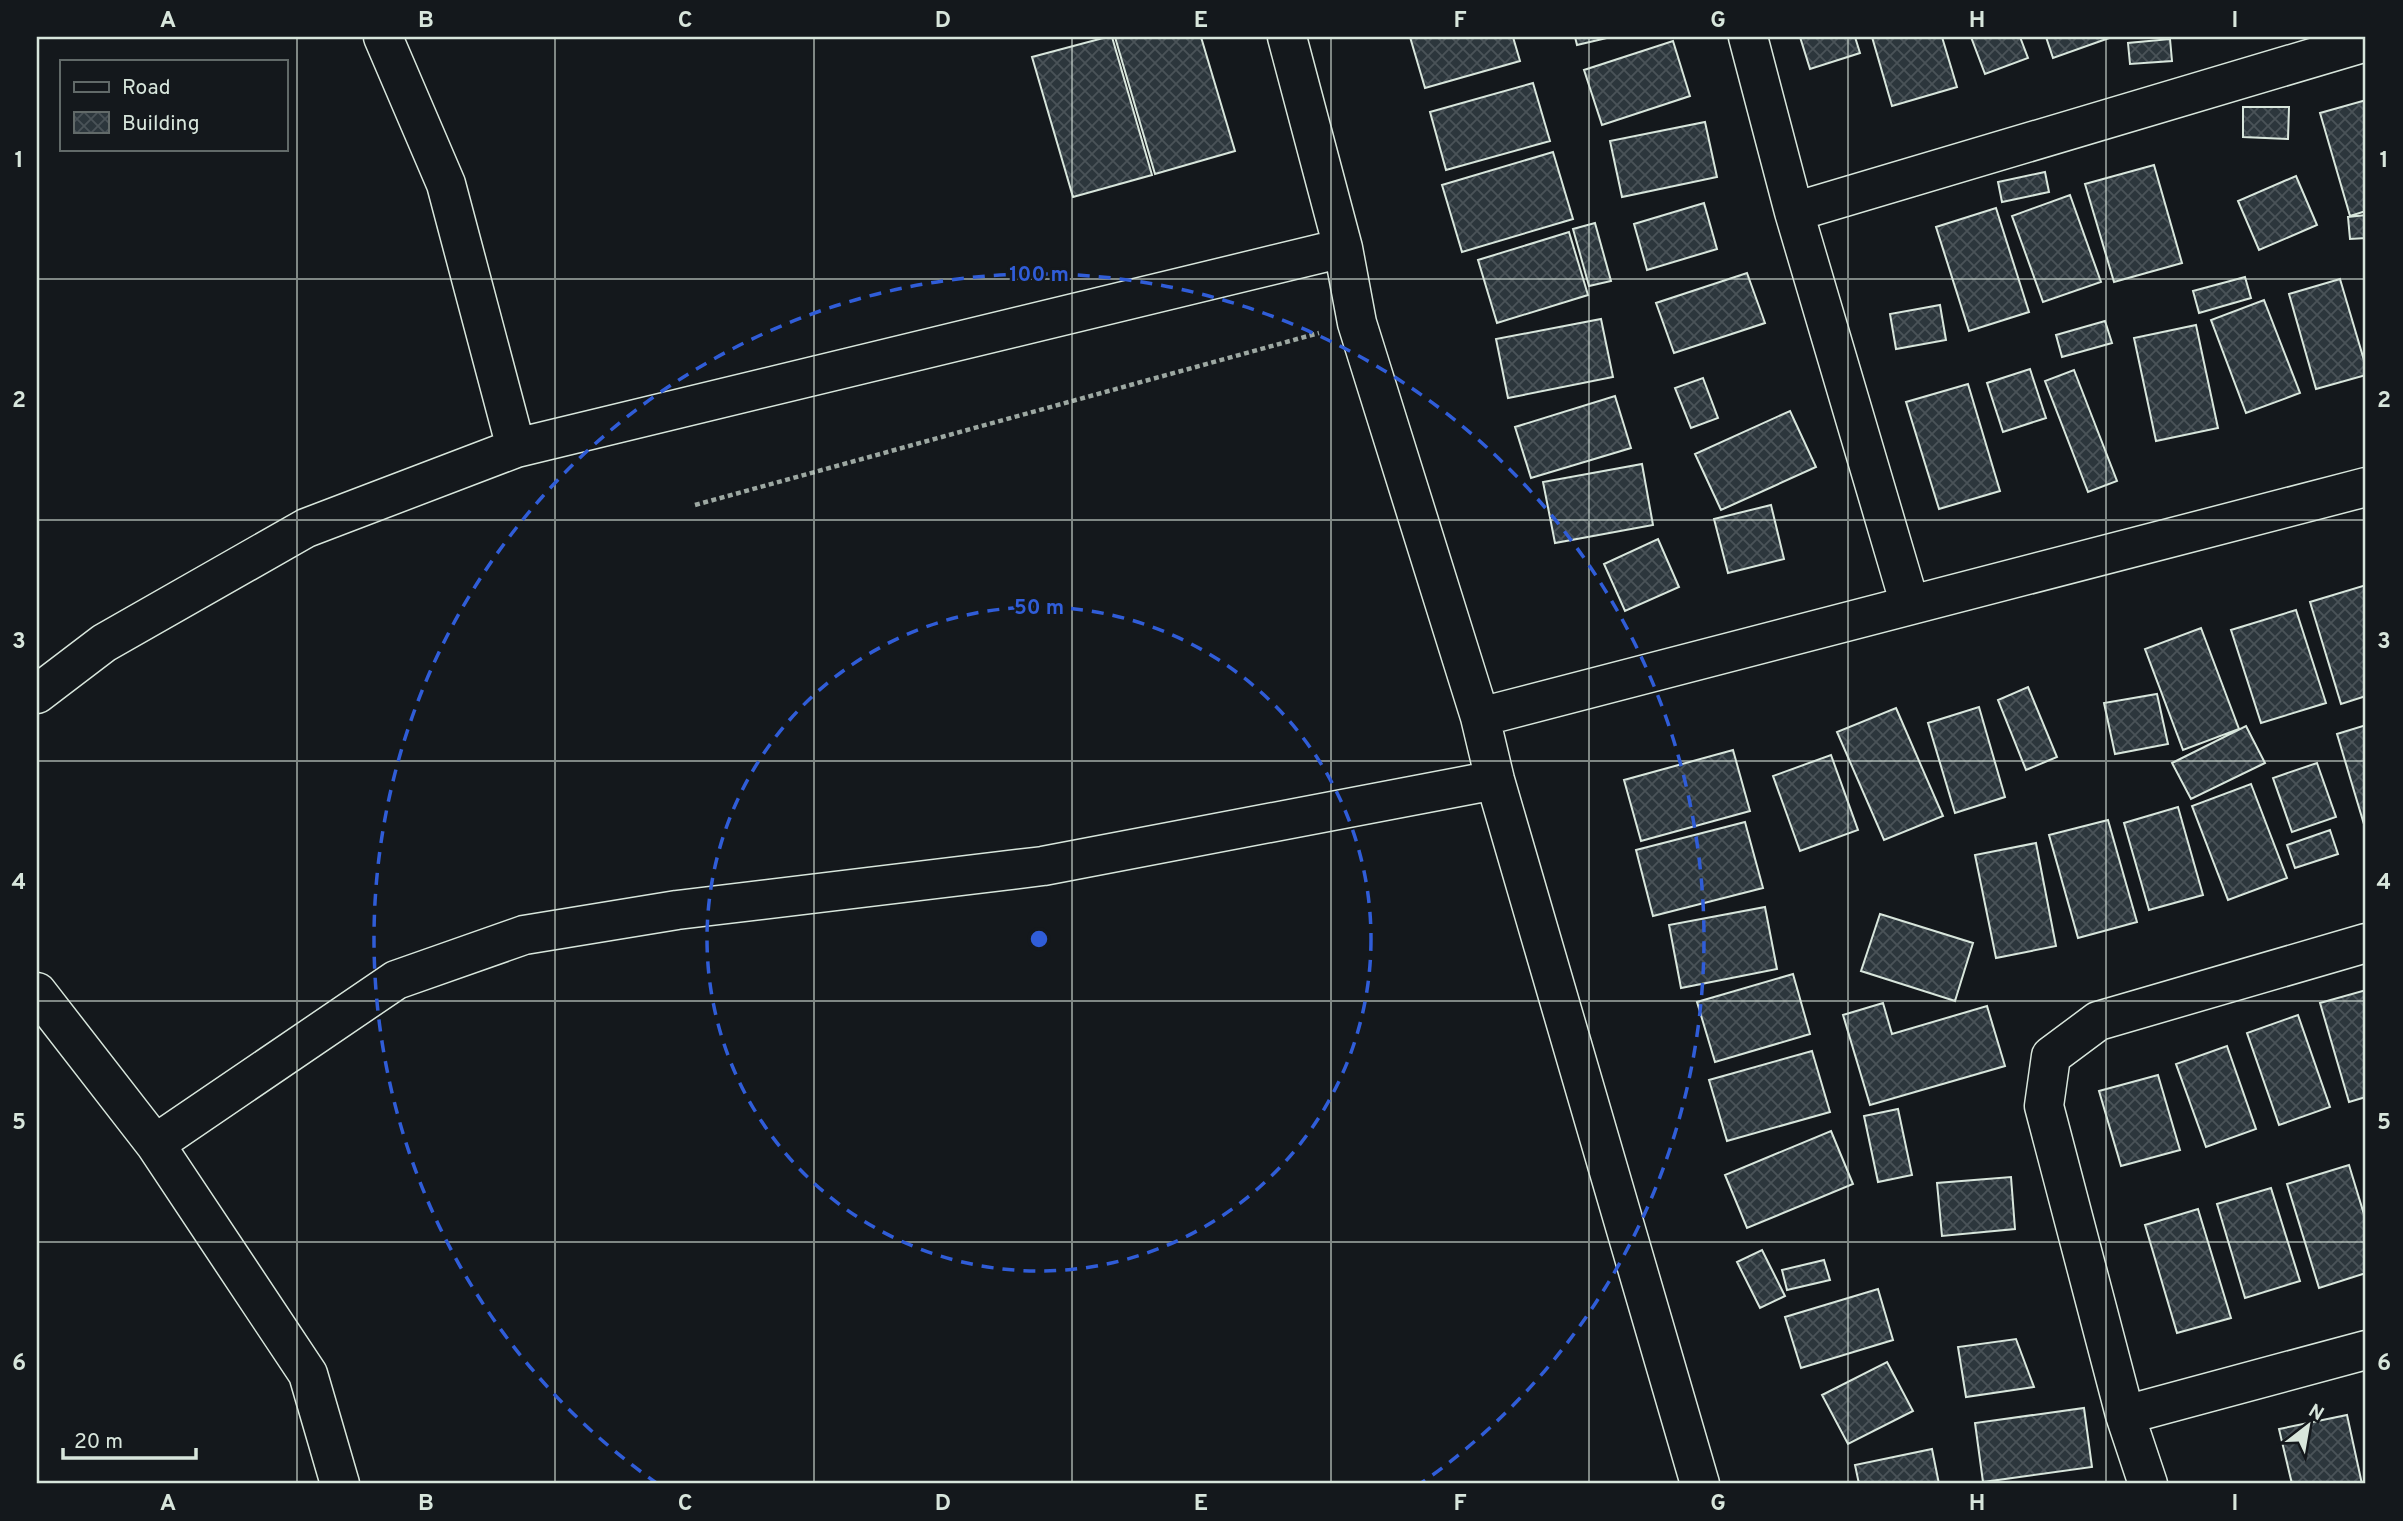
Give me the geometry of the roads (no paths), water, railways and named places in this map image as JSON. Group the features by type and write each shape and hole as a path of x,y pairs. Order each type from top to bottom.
{"street":[{"path":"383,37 446,184 516,448"},
{"path":"1287,37 1343,248 1357,323 1480,717 1495,780 1700,1484"},
{"path":"1748,37 1794,212 1910,605"},
{"path":"1794,212 2366,42"},
{"path":"37,694 104,643 306,528 516,448 1343,248"},
{"path":"1480,717 2366,487"},
{"path":"155,1144 396,980 524,935 677,910 1043,866 1495,780"},
{"path":"2148,1484 2125,1415 2044,1106 2051,1056 2098,1021 2366,943"},
{"path":"37,992 155,1144 308,1374 340,1484"},
{"path":"2125,1415 2366,1350"}]}
